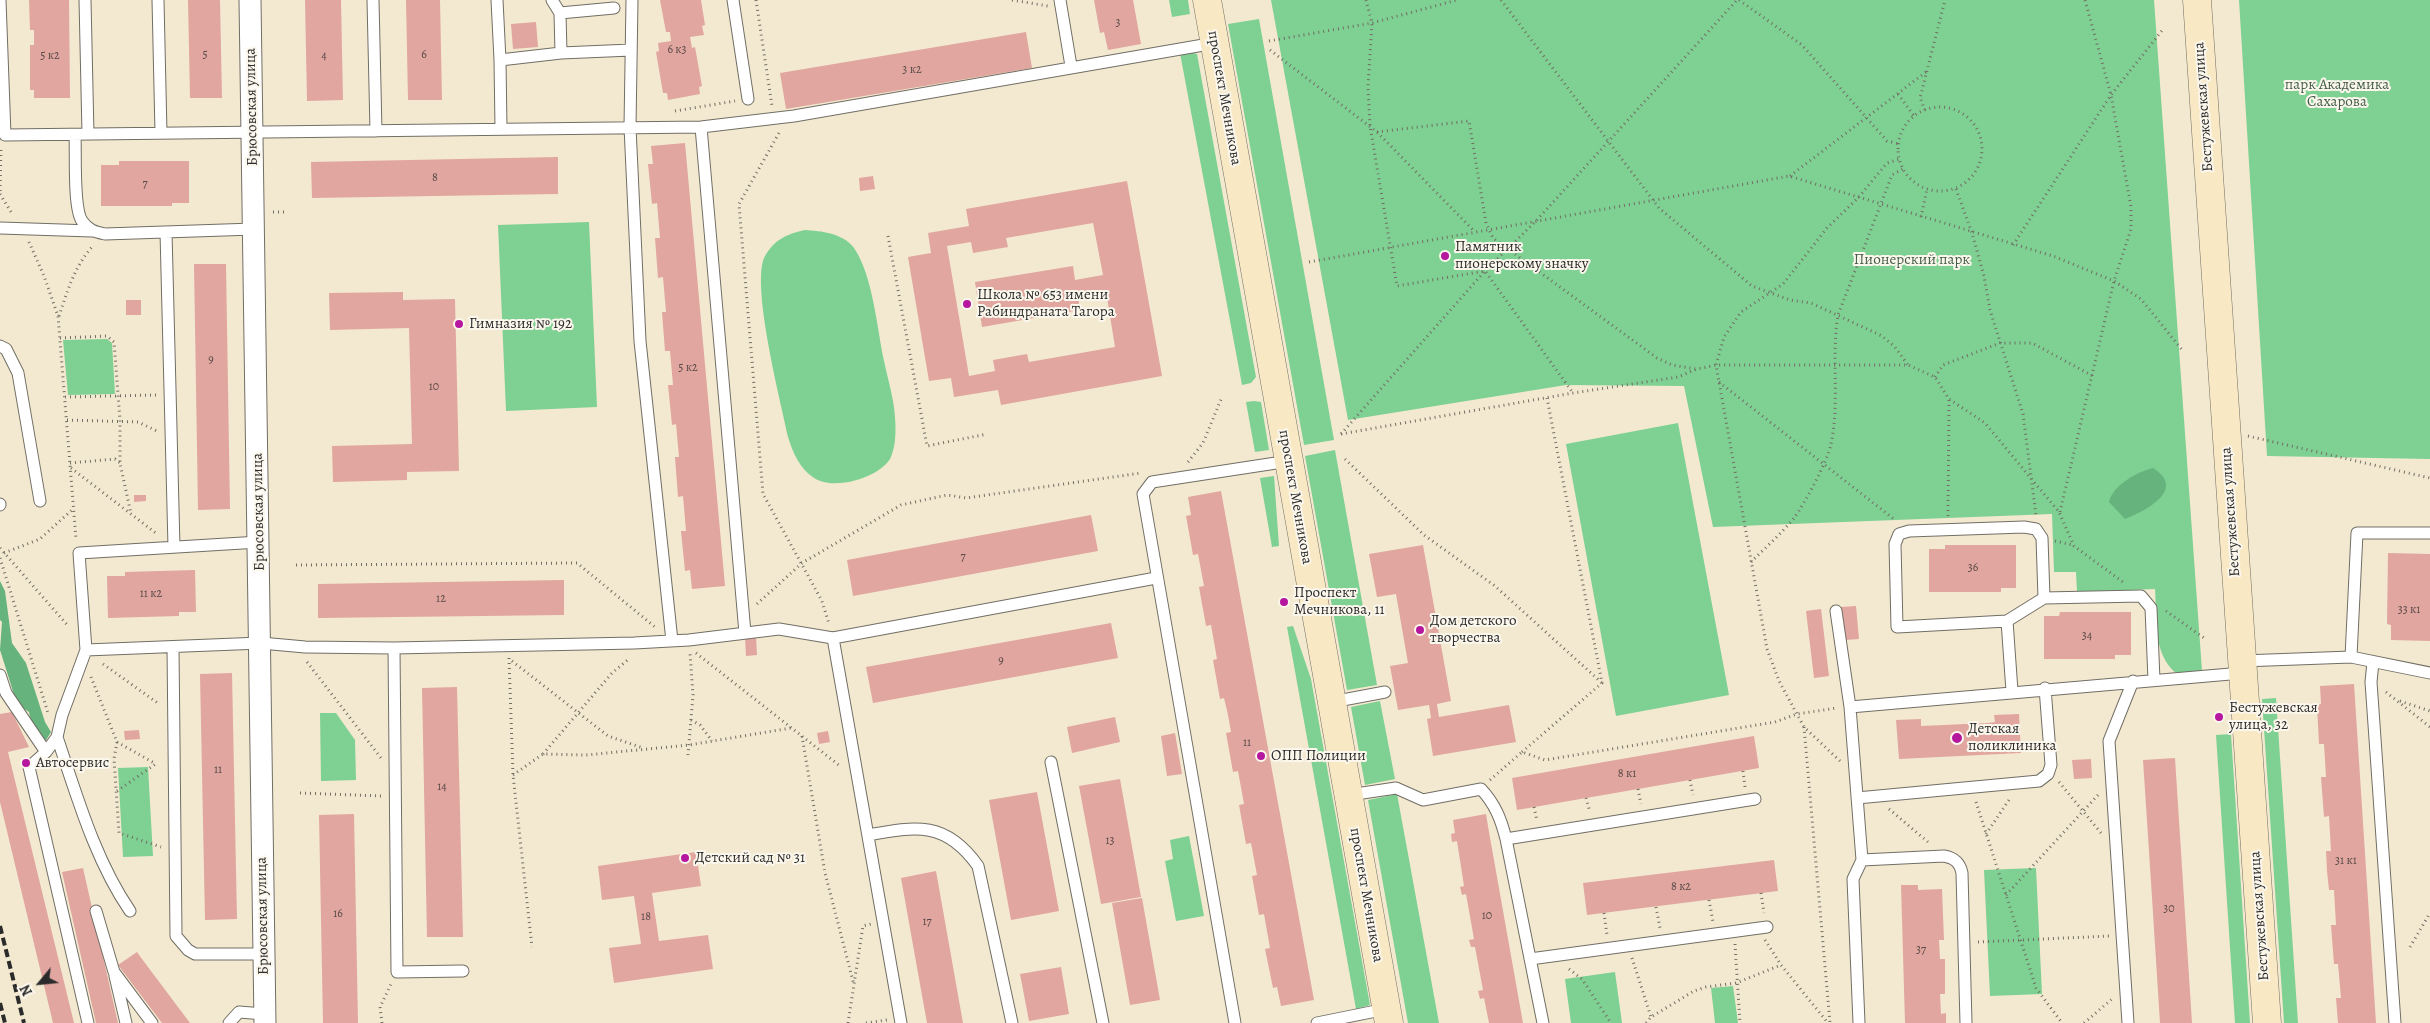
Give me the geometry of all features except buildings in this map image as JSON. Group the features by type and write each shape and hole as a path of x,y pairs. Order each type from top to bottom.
{"street":[{"name":"Брюсовская улица","path":"250,0 261,644 265,1018"},
{"name":"проспект Мечникова","path":"1207,0 1387,1016"},
{"name":"Бестужевская улица","path":"2197,0 2267,1023"}],"lane":[{"path":"0,0 5,135 701,127 787,117 1023,77 1071,66 1215,43"},
{"path":"85,0 88,134"},
{"path":"158,0 160,133"},
{"path":"373,0 376,131"},
{"path":"497,0 501,129"},
{"path":"552,0 560,13 561,53"},
{"path":"632,0 630,128 640,341 672,641"},
{"path":"733,0 748,99"},
{"path":"1061,3 1071,66"},
{"path":"560,13 614,8"},
{"path":"500,60 561,53 631,50"},
{"path":"701,127 745,633"},
{"path":"75,135 77,207 81,220 92,232"},
{"path":"0,228 105,234 254,230"},
{"path":"166,232 174,547"},
{"path":"0,346 6,349 18,374 40,501"},
{"path":"1234,1023 1143,494 1152,482 1288,461"},
{"path":"2044,598 2042,538 2036,529 2024,527 1909,531 1899,534 1895,544 1897,627 2007,621 2044,598 2144,599 2151,608 2154,680"},
{"path":"2351,657 2357,533 2430,533"},
{"path":"88,1023 29,767 46,752 57,737 85,651 79,553 259,542"},
{"path":"85,651 261,644 305,647 394,648 650,642 780,629 833,638 1156,578"},
{"path":"1836,611 1850,706 1862,860 1853,879 1859,1023"},
{"path":"2007,621 2012,691"},
{"path":"833,638 901,1020"},
{"path":"173,647 174,930 176,936 188,950 195,954 263,954"},
{"path":"394,648 397,972 463,971"},
{"path":"1850,706 2154,680 2242,667 2351,657 2430,673"},
{"path":"2373,662 2371,682 2395,1023"},
{"path":"0,675 6,693 46,752"},
{"path":"2128,1023 2109,741 2133,681"},
{"path":"1857,798 2039,781 2048,774 2051,764 2045,688"},
{"path":"1332,702 1385,692"},
{"path":"57,737 100,855 115,889 130,911"},
{"path":"1051,762 1103,1023"},
{"path":"1348,795 1396,788 1424,800 1481,789 1492,800 1500,817 1506,839 1543,1023"},
{"path":"1506,839 1755,799"},
{"path":"868,835 904,828 933,830 952,838 967,850 978,866 1012,1023"},
{"path":"1862,860 1944,856 1957,861 1960,865 1962,873 1966,1023"},
{"path":"96,912 114,972 126,1023"},
{"path":"1530,958 1762,928"},
{"path":"114,972 152,1023"},
{"path":"229,1023 239,1012 265,1018"},
{"path":"1316,1023 1387,1016"}],"path":[{"path":"756,0 774,118"},
{"path":"1012,0 1025,4 1061,3"},
{"path":"1366,0 1372,24 1368,88 1370,126 1397,286 1485,271"},
{"path":"1269,41 1372,24 1457,0"},
{"path":"1501,0 1652,199 1752,286 1770,294 1811,304 1882,336 1896,347 1908,365"},
{"path":"1899,144 1887,141 1802,45 1738,0 1536,221 1485,271 1341,434 1573,393 1678,378 1697,369 1716,365 1908,365 1935,377 1949,399 1985,423 2059,512 2074,546 2144,599 2159,606 2204,638"},
{"path":"1925,110 1920,98 1945,0"},
{"path":"2059,512 2093,376 2114,281 2127,248 2131,230 2131,214 2111,95 2085,0"},
{"path":"2013,245 2111,95 2164,28"},
{"path":"1270,50 1377,132 1475,232"},
{"path":"1789,176 1926,72"},
{"path":"1898,94 1914,116"},
{"path":"666,113 748,99"},
{"path":"1947,108 1958,111 1967,116 1980,134 1982,156 1979,167 1973,176 1956,189 1946,191 1927,189 1913,182 1903,169 1899,144 1904,128 1914,116 1925,110 1947,108"},
{"path":"787,117 739,204 763,494 822,600 833,638"},
{"path":"1377,132 1470,121 1488,230 1493,238 1656,358 1672,365 1697,369"},
{"path":"1,143 0,193 22,229 44,276 58,316 79,553"},
{"path":"1855,775 1804,727 1779,681 1767,649 1716,365 1724,337 1741,312 1783,284 1827,228 1858,198 1887,163 1900,159"},
{"path":"1751,562 1794,518 1823,464 1831,444 1834,408 1834,339 1838,315 1892,175 1903,169"},
{"path":"1308,262 1789,176 2053,256 2114,281 2140,298 2183,351"},
{"path":"1920,217 1927,189"},
{"path":"1956,189 1972,233 1984,276 1990,310 2023,414 2036,529"},
{"path":"58,316 71,282 85,255 105,234"},
{"path":"888,236 927,446 987,434"},
{"path":"1485,271 1573,393"},
{"path":"60,338 107,336 114,342 120,420 120,463 131,514"},
{"path":"1935,377 1943,365 2000,342 2032,343 2093,376"},
{"path":"1718,381 1909,531"},
{"path":"65,397 170,395"},
{"path":"1194,465 1185,466 1203,443 1222,397"},
{"path":"1547,398 1602,683"},
{"path":"1948,530 1949,399"},
{"path":"66,420 138,422 151,427 172,441"},
{"path":"2226,432 2265,438 2430,478"},
{"path":"70,463 115,459 120,463"},
{"path":"1345,459 1424,535 1495,586 1602,683"},
{"path":"70,468 174,547"},
{"path":"744,616 802,563 901,505 947,495 966,498 1147,472"},
{"path":"4,554 40,539 74,509"},
{"path":"0,548 85,651 173,715"},
{"path":"0,558 57,737"},
{"path":"296,565 577,563 672,641"},
{"path":"513,775 543,754 612,673 650,642"},
{"path":"509,645 513,775 532,946"},
{"path":"688,755 693,695 689,648 858,781"},
{"path":"85,651 117,742 114,759 119,833 174,851"},
{"path":"509,658 608,736 646,749"},
{"path":"307,661 395,776"},
{"path":"2371,682 2430,727"},
{"path":"1481,789 1602,683"},
{"path":"2397,700 2430,711"},
{"path":"1522,752 1545,760 1775,722 1797,714 1850,706"},
{"path":"691,720 700,725 712,741"},
{"path":"1804,727 1829,1023"},
{"path":"543,754 586,755 689,745 791,728"},
{"path":"802,736 824,873 854,985"},
{"path":"117,742 156,764"},
{"path":"116,791 174,751"},
{"path":"2048,774 2061,783 2101,833 2116,838"},
{"path":"2006,895 2112,780"},
{"path":"1986,834 2020,784"},
{"path":"1971,788 2036,988 2062,1023"},
{"path":"300,793 395,796"},
{"path":"1873,796 1944,856"},
{"path":"1762,894 1762,928 1781,965 1829,1023"},
{"path":"1709,900 1715,934"},
{"path":"1656,907 1663,941"},
{"path":"1604,913 1610,948"},
{"path":"2410,947 2430,913"},
{"path":"848,1023 863,926 883,920"},
{"path":"1735,931 1736,983 1740,1023"},
{"path":"1964,943 2122,935"},
{"path":"1628,946 1651,1017"},
{"path":"1553,956 1582,979 1611,1023"},
{"path":"1646,1023 1651,1017 1694,991 1706,987 1736,983 1781,965"},
{"path":"382,1023 380,1007 397,972"},
{"path":"2084,1023 2126,988"},
{"path":"866,1023 901,1020"}],"green space":[{"path":"1169,0 1188,0 1190,14 1172,17"},
{"name":"Пионерский парк","path":"1271,0 2154,0 2202,671 2177,674 2163,656 2157,635 2155,589 2077,592 2076,572 2054,572 2052,514 1713,527 1684,386 1566,385 1348,420"},
{"name":"парк Академика Сахарова","path":"2239,0 2430,0 2430,459 2267,456"},
{"path":"1259,19 1334,440 1304,445 1228,24"},
{"path":"1189,52 1197,54 1256,377 1251,383 1242,385 1180,53"},
{"path":"589,222 597,407 506,411 498,225"},
{"path":"805,230 825,232 838,236 854,248 866,273 870,287 893,403 895,439 890,459 876,472 855,481 844,483 823,482 814,478 805,470 795,455 788,437 768,344 761,291 761,270 765,256 777,241 793,233"},
{"path":"107,339 112,343 115,394 68,395 63,340"},
{"path":"1246,402 1261,402 1269,450 1255,452"},
{"path":"1678,423 1729,695 1616,716 1566,444"},
{"path":"1335,450 1377,685 1347,690 1305,456"},
{"path":"2153,468 2162,476 2166,484 2165,491 2152,505 2125,519 2109,502 2111,496 2126,480"},
{"path":"1274,476 1279,546 1272,547 1260,478"},
{"path":"0,581 5,591 12,643 26,663 45,722 51,732 45,742 33,733 29,712 17,704 0,650 2,622 0,620"},
{"path":"1293,626 1311,679 1370,1005 1356,1009 1287,627"},
{"path":"2276,698 2298,1023 2284,1023 2262,699"},
{"path":"1380,701 1395,779 1365,785 1351,707"},
{"path":"320,713 336,713 355,740 356,780 321,781"},
{"path":"2231,734 2250,1023 2235,1023 2216,735"},
{"path":"148,767 153,856 123,857 118,768"},
{"path":"1397,794 1439,1023 1408,1023 1368,800"},
{"path":"1189,836 1204,916 1176,921 1165,861 1173,859 1170,840"},
{"path":"2036,868 2042,994 1990,996 1984,870"},
{"path":"1615,972 1622,1023 1571,1023 1565,979"},
{"path":"1733,986 1738,1023 1715,1023 1711,988"}],"railway":[{"path":"0,926 24,1023"},
{"path":"0,1003 5,1023"}],"place":[{"name":"Памятник пионерскому значку","path":"1445,256"},
{"name":"Школа № 653 имени Рабиндраната Тагора","path":"967,304"},
{"name":"Гимназия № 192","path":"459,324"},
{"name":"Проспект Мечникова, 11","path":"1284,602"},
{"name":"Дом детского творчества","path":"1420,630"},
{"name":"Бестужевская улица, 32","path":"2219,717"},
{"name":"Детская поликлиника","path":"1957,738"},
{"name":"ОПП Полиции","path":"1261,756"},
{"name":"Автосервис","path":"26,763"},
{"name":"Детский сад № 31","path":"685,858"}]}
